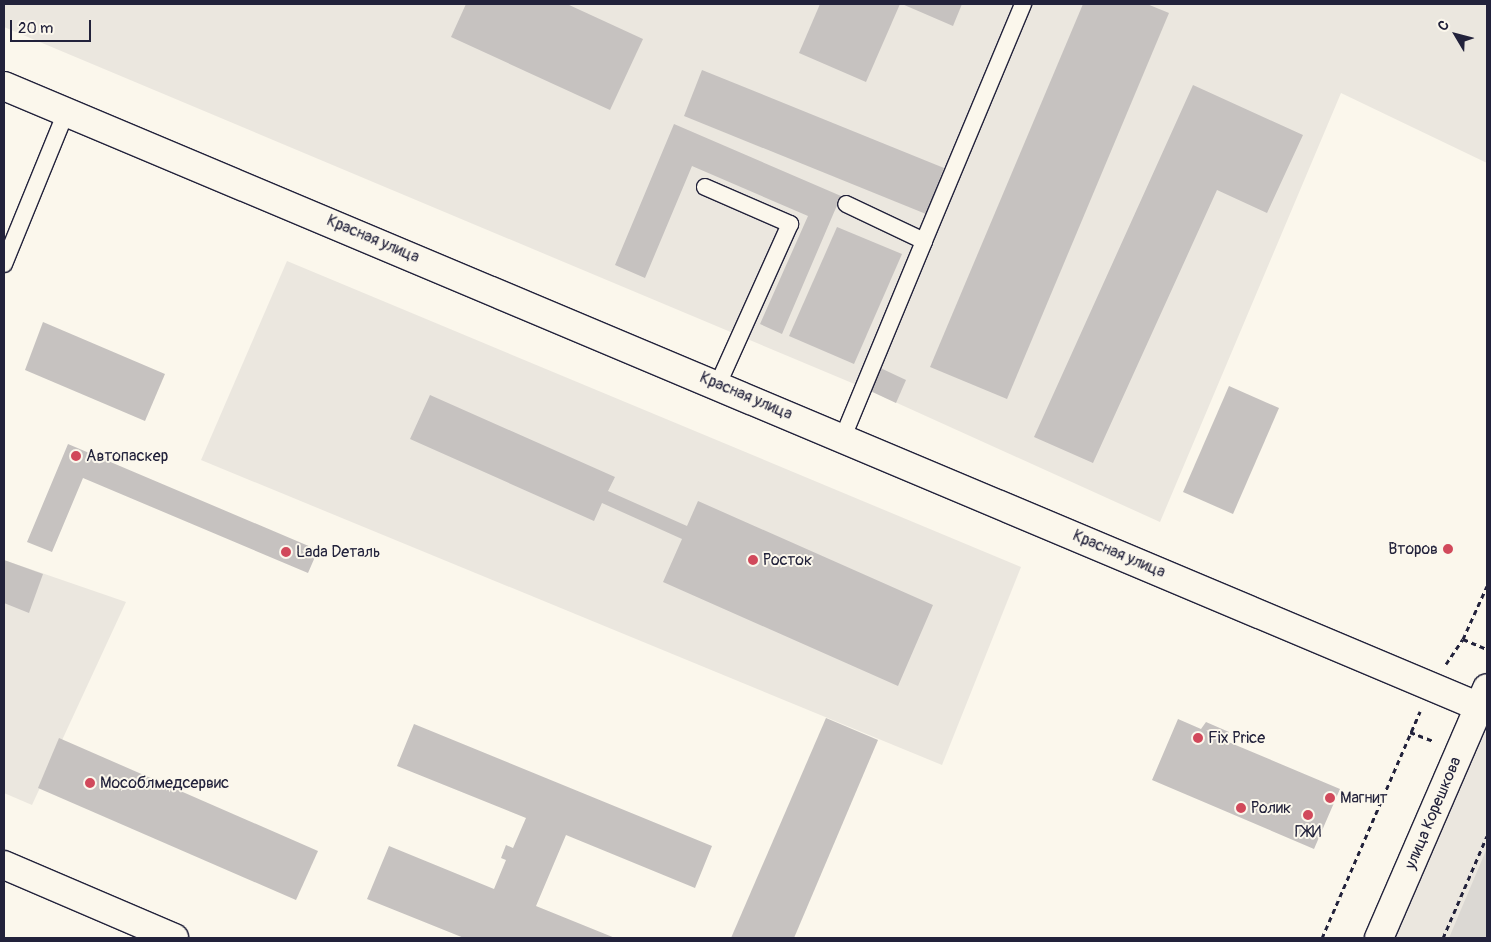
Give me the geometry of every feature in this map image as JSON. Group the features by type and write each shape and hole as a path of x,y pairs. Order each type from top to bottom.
{"main road":[{"name":"Красная улица","path":"4,86 718,384 1431,687 1485,701"},
{"name":"улица Корешкова","path":"1379,938 1485,701"},
{"path":"4,865 174,938"}],"lane":[{"path":"843,437 1023,4"},
{"path":"4,264 66,112"},
{"path":"705,187 790,224 718,384"},
{"path":"846,204 924,241"}],"path":[{"path":"1322,938 1431,687 1462,638 1487,586"},
{"path":"1462,638 1487,649"},
{"path":"1443,938 1487,836"}],"shaded area":[{"path":"4,4 1487,4 1487,163 1341,93 1160,522 864,388 4,27"},
{"path":"287,261 1021,567 942,765 201,460"},
{"path":"4,560 126,602 32,805 4,793"},
{"path":"1487,710 1487,938 1379,938"},
{"path":"1487,848 1487,938 1449,938"}],"building":[{"path":"466,4 567,4 643,39 610,110 451,37"},
{"path":"820,4 900,4 866,82 799,53"},
{"path":"902,4 962,4 953,26"},
{"path":"1083,4 1147,4 1169,13 1007,399 930,367"},
{"path":"702,70 944,168 926,214 684,116"},
{"path":"1193,85 1303,135 1267,213 1217,190 1093,463 1034,437"},
{"path":"674,124 841,196 782,334 760,324 808,216 692,166 645,278 615,265"},
{"path":"837,227 902,254 854,364 789,336"},
{"path":"43,322 165,374 145,421 25,370"},
{"path":"874,365 906,380 896,403 864,388"},
{"path":"1229,386 1279,408 1233,514 1183,492"},
{"name":"Росток","path":"430,395 615,477 608,491 687,526 698,501 933,605 898,686 663,582 682,539 602,503 594,521 410,439"},
{"path":"68,444 318,550 308,573 83,478 52,552 27,542"},
{"path":"4,560 43,574 29,613 4,603"},
{"path":"826,718 878,740 794,938 731,938"},
{"path":"1178,719 1201,729 1206,722 1229,732 1226,741 1340,789 1314,849 1152,780"},
{"path":"414,724 712,846 695,888 566,835 536,906 615,938 464,938 367,899 389,846 494,889 506,860 501,858 506,845 513,848 526,818 397,766"},
{"path":"59,738 318,851 296,900 38,788"}],"place":[{"name":"Автопаскер","path":"76,456"},
{"name":"Второв","path":"1448,549"},
{"name":"Lada Dеталь","path":"286,552"},
{"name":"Росток","path":"753,560"},
{"name":"Fix Price","path":"1198,738"},
{"name":"Мособлмедсервис","path":"90,783"},
{"name":"Магнит","path":"1330,798"},
{"name":"Ролик","path":"1241,808"},
{"name":"ГЖИ","path":"1308,815"}]}
